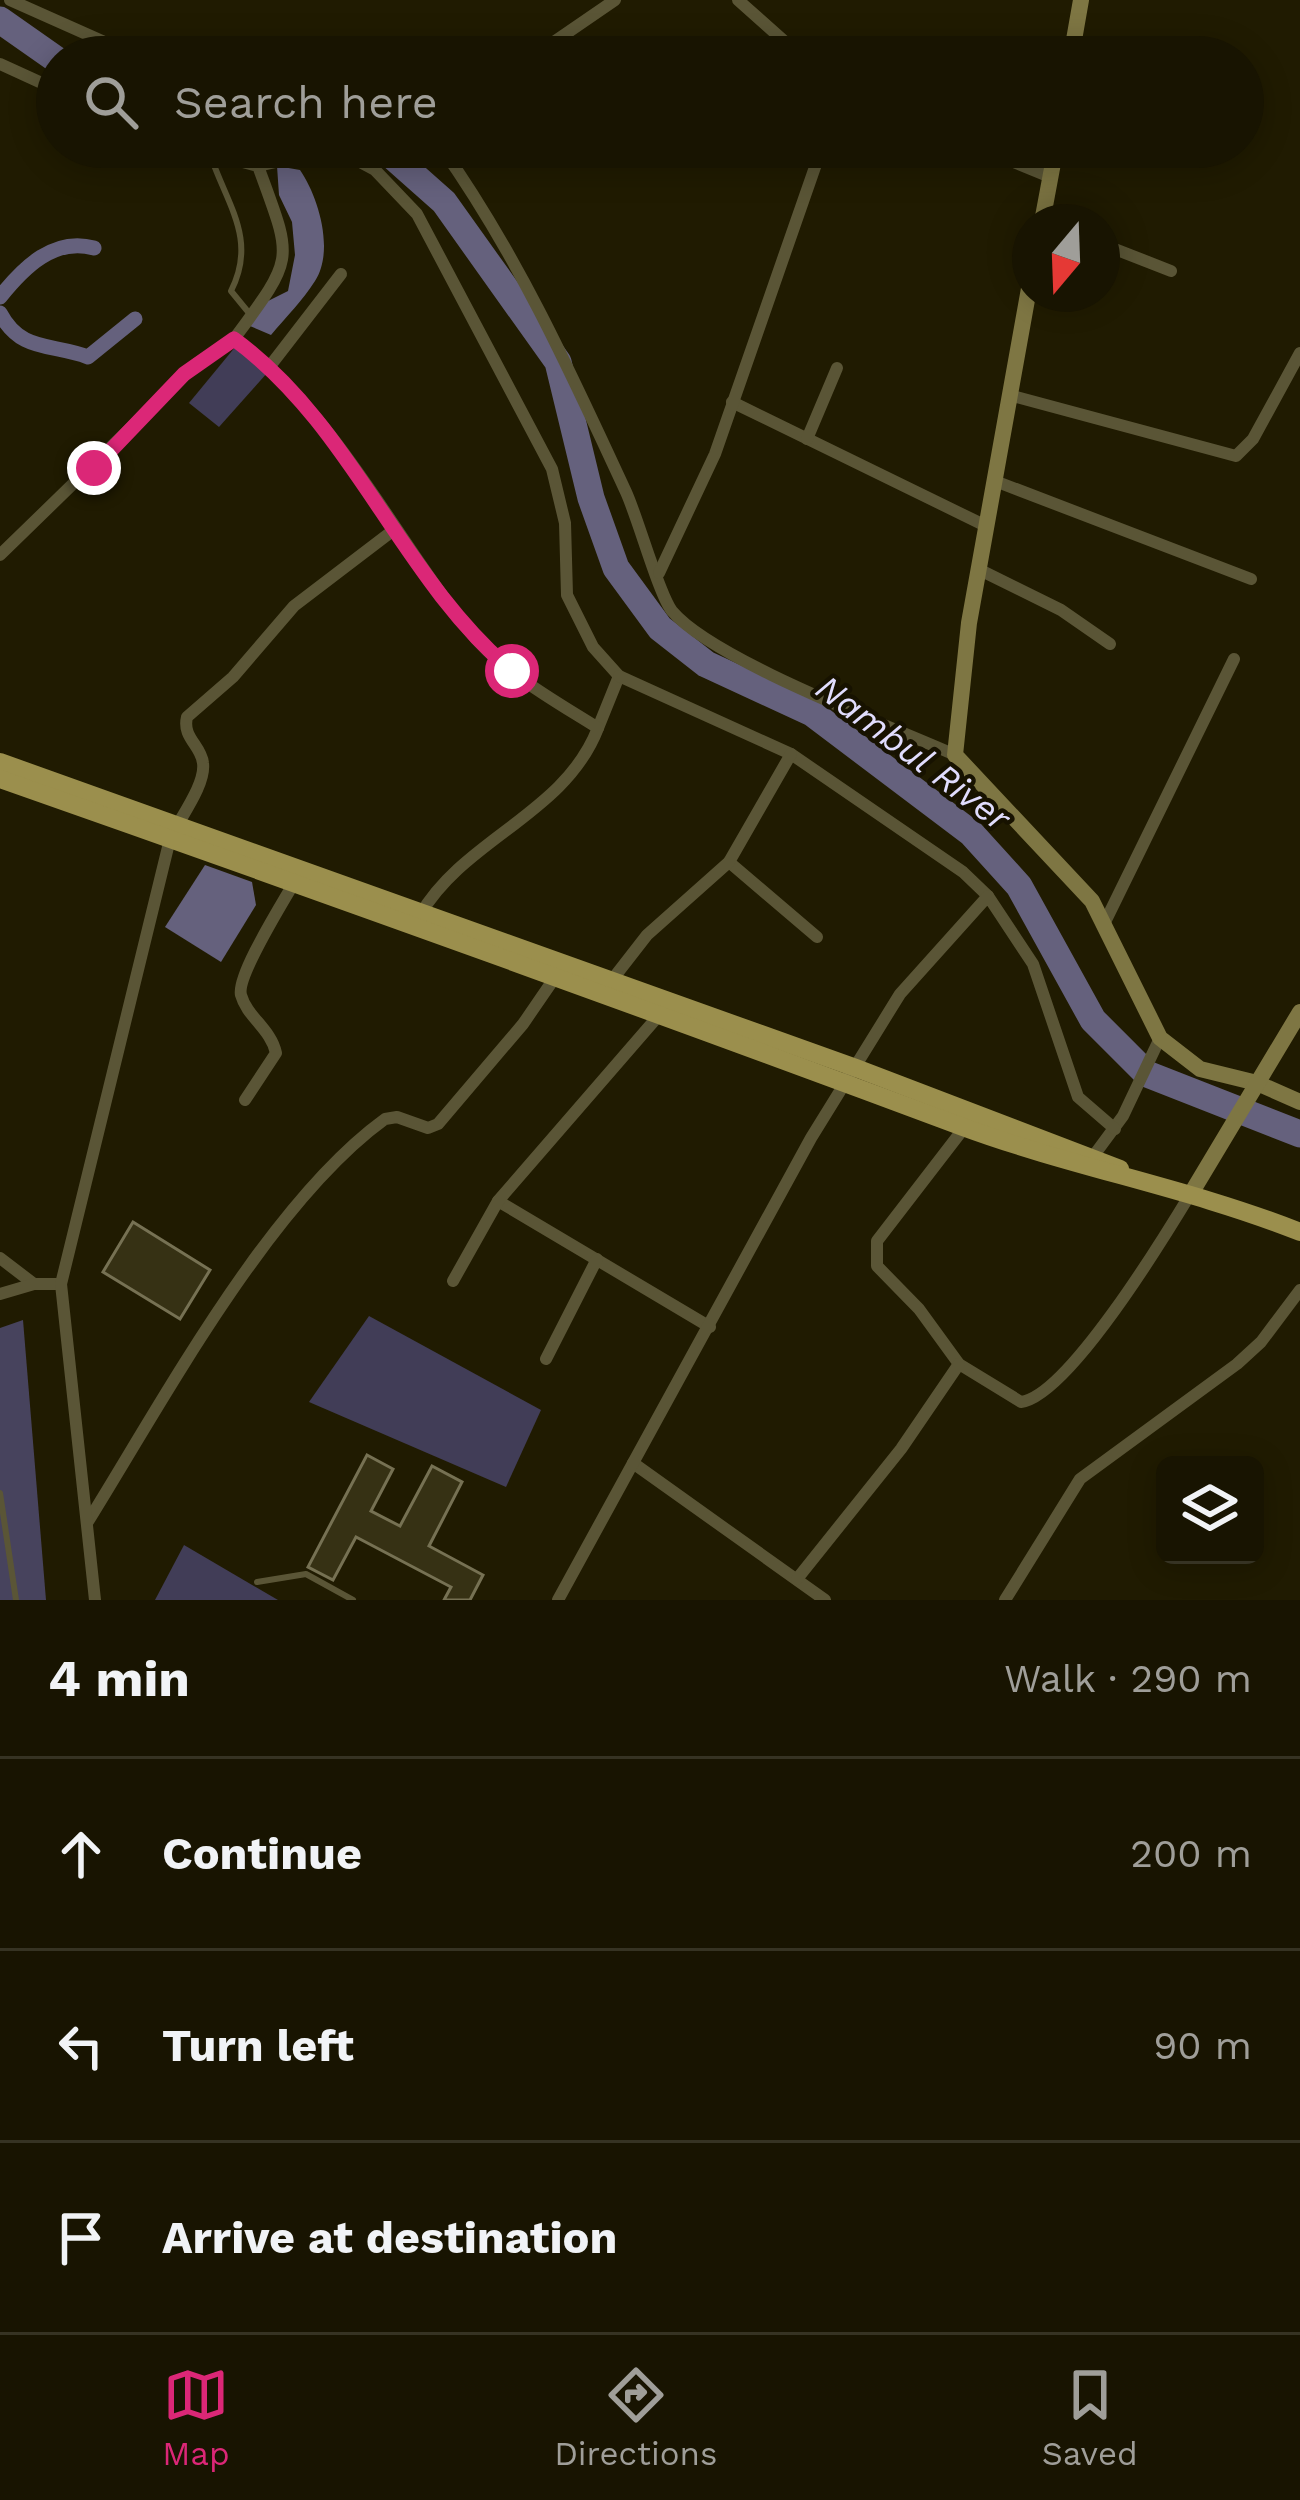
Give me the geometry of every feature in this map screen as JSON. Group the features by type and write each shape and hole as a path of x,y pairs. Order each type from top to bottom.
{"main road":[{"path":"0,762 295,880 418,917"},
{"path":"0,779 174,831 418,917 561,969 660,1014 852,1075 964,1128 1090,1161"},
{"path":"561,969 613,980 852,1075 1300,1232"}],"street":[{"path":"10,0 91,36"},
{"path":"563,36 615,0"},
{"path":"738,0 778,36"},
{"path":"1075,36 1081,0"},
{"path":"0,64 36,80"},
{"path":"0,555 184,374 234,339 251,316 286,253 259,168"},
{"path":"371,168 417,214 552,469 566,523 567,595 593,646 619,676 791,754 963,872 988,896 1033,964 1078,1097 1119,1122"},
{"path":"456,168 488,214 563,356 658,573 668,607 688,627 805,688 955,755 1049,850 1105,922 1160,1038 1200,1069 1300,1102"},
{"path":"658,573 691,511 815,168"},
{"path":"1028,168 1050,177"},
{"path":"1045,204 1052,168"},
{"path":"1120,251 1171,271"},
{"path":"270,366 341,274"},
{"path":"955,755 979,569 1025,312"},
{"path":"234,339 270,366 324,425 467,629 493,655 598,728"},
{"path":"1009,395 1236,456 1253,439 1300,353"},
{"path":"807,439 837,368"},
{"path":"733,402 986,526"},
{"path":"995,481 1251,579"},
{"path":"95,1600 61,1284 174,831 204,764 186,734 187,717 233,677 293,607 395,529"},
{"path":"979,569 1061,610 1110,644"},
{"path":"1105,922 1234,659"},
{"path":"418,917 448,878 573,777 619,676"},
{"path":"613,980 646,935 729,862 791,754"},
{"path":"729,862 817,937"},
{"path":"245,1100 276,1053 239,992 241,983 295,880"},
{"path":"558,1600 710,1328 789,1174 914,976 988,896"},
{"path":"86,1524 223,1306 297,1208 385,1119 397,1117 428,1128 438,1124 523,1024 561,969"},
{"path":"964,1128 884,1232 874,1254 888,1281 919,1309 959,1364 1015,1400 1035,1399 1108,1318 1192,1192 1300,1012"},
{"path":"453,1281 498,1201 660,1014"},
{"path":"1090,1161 1119,1122 1160,1038"},
{"path":"498,1201 710,1328"},
{"path":"0,1258 34,1284"},
{"path":"546,1359 597,1259"},
{"path":"0,1294 34,1284 61,1284"},
{"path":"1005,1600 1080,1479 1237,1364 1261,1342 1300,1290"},
{"path":"797,1579 901,1449 959,1364"},
{"path":"633,1463 825,1600"}],"lane":[{"path":"216,168 244,232 243,268 231,291 251,316"},
{"path":"0,1493 16,1600"},
{"path":"257,1582 306,1574 353,1600"}],"shaded area":[{"path":"277,168 300,170 318,208 324,254 315,281 271,335 250,326 266,302 288,291 295,255 292,222 279,195"},
{"path":"236,346 268,372 219,427 189,403"},
{"path":"205,865 252,882 256,905 221,962 165,927"},
{"path":"369,1316 541,1410 506,1487 309,1402"},
{"path":"23,1320 46,1600 0,1600 0,1328"},
{"path":"184,1545 278,1600 155,1600"}],"building":[{"path":"133,1222 210,1270 180,1319 103,1272"},
{"path":"367,1455 393,1469 371,1511 400,1526 432,1466 462,1482 429,1546 483,1575 470,1600 444,1600 451,1587 356,1537 333,1580 308,1567"}],"waterway":[{"name":"Nambul River","path":"0,20 36,45"},
{"name":"Nambul River","path":"406,168 444,202 558,362 591,498 616,568 660,628 706,664 812,713 971,833 1019,886 1093,1020 1147,1074 1300,1134"},
{"path":"0,297 41,257 66,247 94,248"},
{"path":"0,313 28,341 88,357 135,319"}],"route":[{"path":"94,468 184,374 234,339 270,366 316,415 467,629 512,671"}]}
